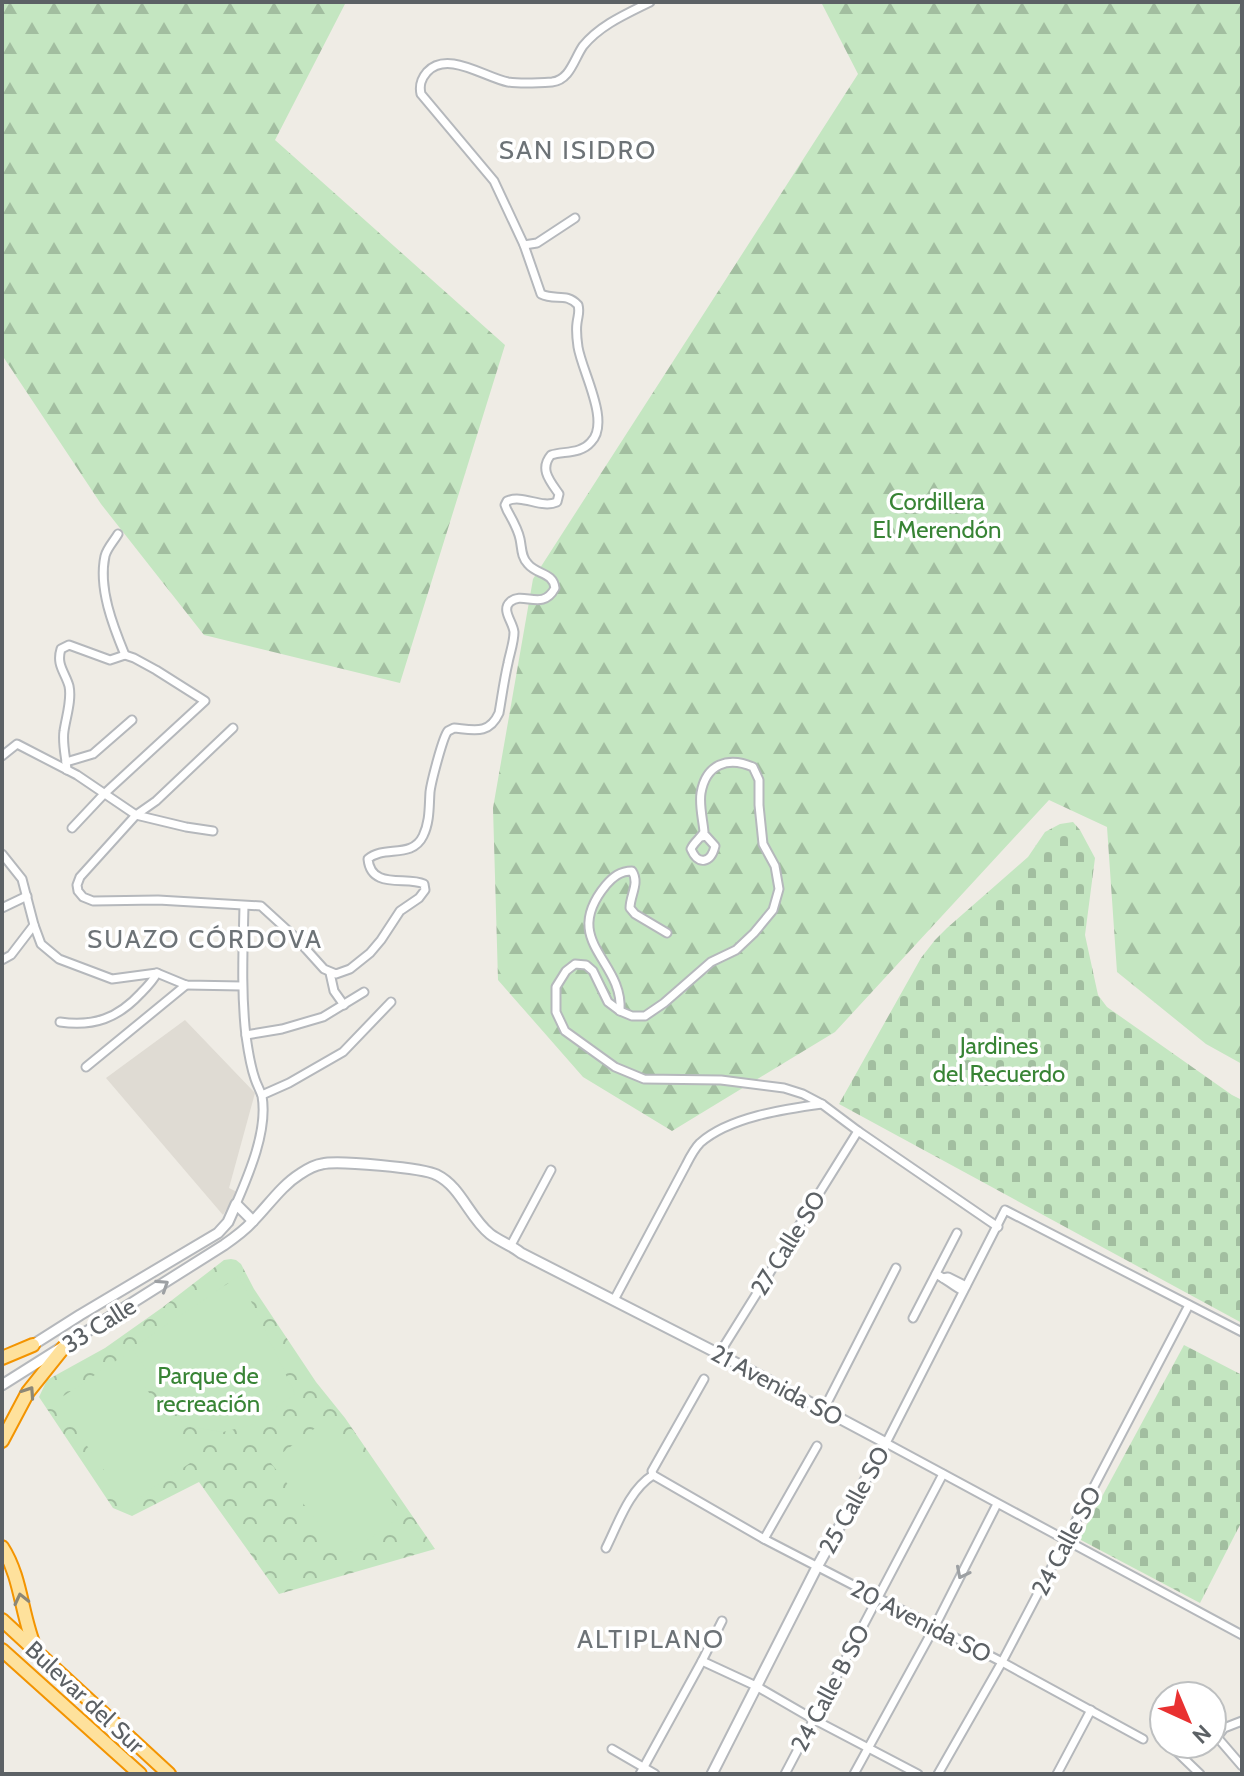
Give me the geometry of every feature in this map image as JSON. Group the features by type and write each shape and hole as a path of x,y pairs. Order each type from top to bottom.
{"highway":[{"path":"2,1358 33,1345"},
{"path":"2,1441 28,1392 64,1347"},
{"path":"2,1415 2,1430"},
{"path":"2,1547 14,1571 28,1630 37,1652"},
{"name":"Bulevar del Sur","path":"2,1620 169,1774"},
{"name":"Bulevar del Sur","path":"2,1650 140,1774"},
{"path":"2,1662 20,1666"}],"street":[{"path":"330,973 343,973 370,953 400,911 423,894 425,888 419,882 392,881 380,877 370,869 368,859 374,854 408,850 423,836 431,789 446,733 454,728 487,729 497,720 514,633 507,605 519,599 542,600 551,595 555,588 550,577 531,568 525,561 505,505 514,498 549,505 557,502 559,494 546,472 546,461 553,454 576,451 590,444 597,431 598,417 593,393 579,350 578,305 570,298 549,298 541,294 524,245 494,181 421,94 421,79 439,63 452,63 510,82 559,80 567,74 580,50 600,29 650,2"},
{"path":"524,245 537,243 575,218"},
{"path":"118,534 105,553 104,579 125,655"},
{"path":"67,766 63,735 70,694 58,659 61,649 69,645 110,660 125,655 146,664 205,701 104,794 72,828"},
{"path":"67,766 99,750 132,720"},
{"path":"233,728 156,801 136,815 80,877 78,891 83,897 103,902 158,900 244,906 256,904 268,910 330,973 334,991 344,1005"},
{"path":"2,756 17,744 67,766 136,815 213,831"},
{"path":"701,837 704,832 700,795 706,776 715,766 727,763 741,762 753,767 759,780 763,844 775,866 779,889 773,910 736,950 711,962 645,1016 632,1016 620,1011 608,1002 593,971 586,965 575,964 562,975 556,987 556,1012 565,1031 615,1067 644,1079 721,1080 784,1088 803,1094 822,1104 998,1227 1005,1210 1242,1332"},
{"path":"2,854 22,879 41,944 59,959 112,979 157,973 186,985 242,986"},
{"path":"620,1011 618,990 593,944 588,928 591,910 599,894 613,877 632,871 636,877 630,908 667,933"},
{"path":"2,908 27,896"},
{"path":"244,906 242,986 246,1035 255,1080 262,1095 263,1117 257,1148 236,1204 253,1221"},
{"path":"2,960 11,955 34,925"},
{"path":"60,1022 93,1022 118,1014 157,973"},
{"path":"86,1067 186,985"},
{"path":"246,1035 311,1022 334,1012 364,992"},
{"path":"262,1095 343,1052 391,1002"},
{"path":"614,1300 698,1145 722,1130 758,1115 822,1104"},
{"name":"27 Calle SO","path":"719,1354 858,1131"},
{"name":"33 Calle","path":"2,1385 224,1245 302,1172 319,1164 334,1162"},
{"name":"21 Avenida SO","path":"334,1162 402,1168 437,1175 456,1191 490,1234 521,1253 824,1409 1242,1635"},
{"path":"511,1245 551,1170"},
{"name":"33 Calle","path":"2,1365 218,1233 228,1222 236,1204"},
{"name":"25 Calle SO","path":"712,1774 817,1567 886,1443 998,1227"},
{"path":"913,1318 940,1276 957,1233"},
{"path":"188,1251 195,1264"},
{"path":"824,1409 896,1268"},
{"path":"940,1276 948,1277 965,1288"},
{"name":"24 Calle SO","path":"938,1774 1002,1662 1189,1305"},
{"path":"80,1315 90,1332"},
{"path":"606,1548 623,1512 639,1488 656,1477 652,1471 704,1379"},
{"path":"764,1539 817,1446"},
{"name":"24 Calle B SO","path":"785,1774 943,1474"},
{"name":"20 Avenida SO","path":"656,1477 764,1539 1143,1739"},
{"path":"854,1774 997,1504"},
{"path":"642,1771 722,1621"},
{"path":"702,1661 756,1686 918,1774"},
{"path":"1057,1774 1091,1710"},
{"path":"1242,1721 1224,1728 1217,1737 1242,1766"},
{"path":"612,1749 642,1771 655,1774"},
{"path":"1185,1760 1200,1774"}],"shaded area":[{"path":"185,1020 255,1093 229,1188 237,1192 223,1215 106,1078"}],"green space":[{"path":"2,2 346,2 275,140 505,345 400,683 204,635 101,504 2,355"},
{"name":"Cordillera El Merendón","path":"821,2 1242,2 1242,1064 1206,1044 1117,972 1107,827 1049,800 835,1032 672,1131 583,1077 498,980 493,808 533,579 858,74"},
{"name":"Jardines del Recuerdo","path":"1073,822 1095,858 1085,935 1098,995 1107,1007 1242,1100 1242,1323 839,1104 921,958 935,940 1028,857 1045,832 1060,824"},
{"name":"Parque de recreación","path":"231,1259 241,1264 254,1289 316,1382 345,1418 435,1549 279,1594 199,1482 132,1516 113,1508 39,1397 47,1380 105,1348 224,1260"},
{"path":"239,1276 295,1394 251,1425 223,1432 184,1426 132,1348"},
{"path":"1184,1345 1242,1375 1242,1521 1200,1603 1079,1539"},
{"path":"123,1356 196,1459 128,1505 56,1401"},
{"path":"330,1417 403,1515 345,1556 270,1462"}],"district":[{"name":"SAN ISIDRO","path":"578,150"},
{"name":"SUAZO CÓRDOVA","path":"205,939"},
{"name":"ALTIPLANO","path":"651,1639"}]}
